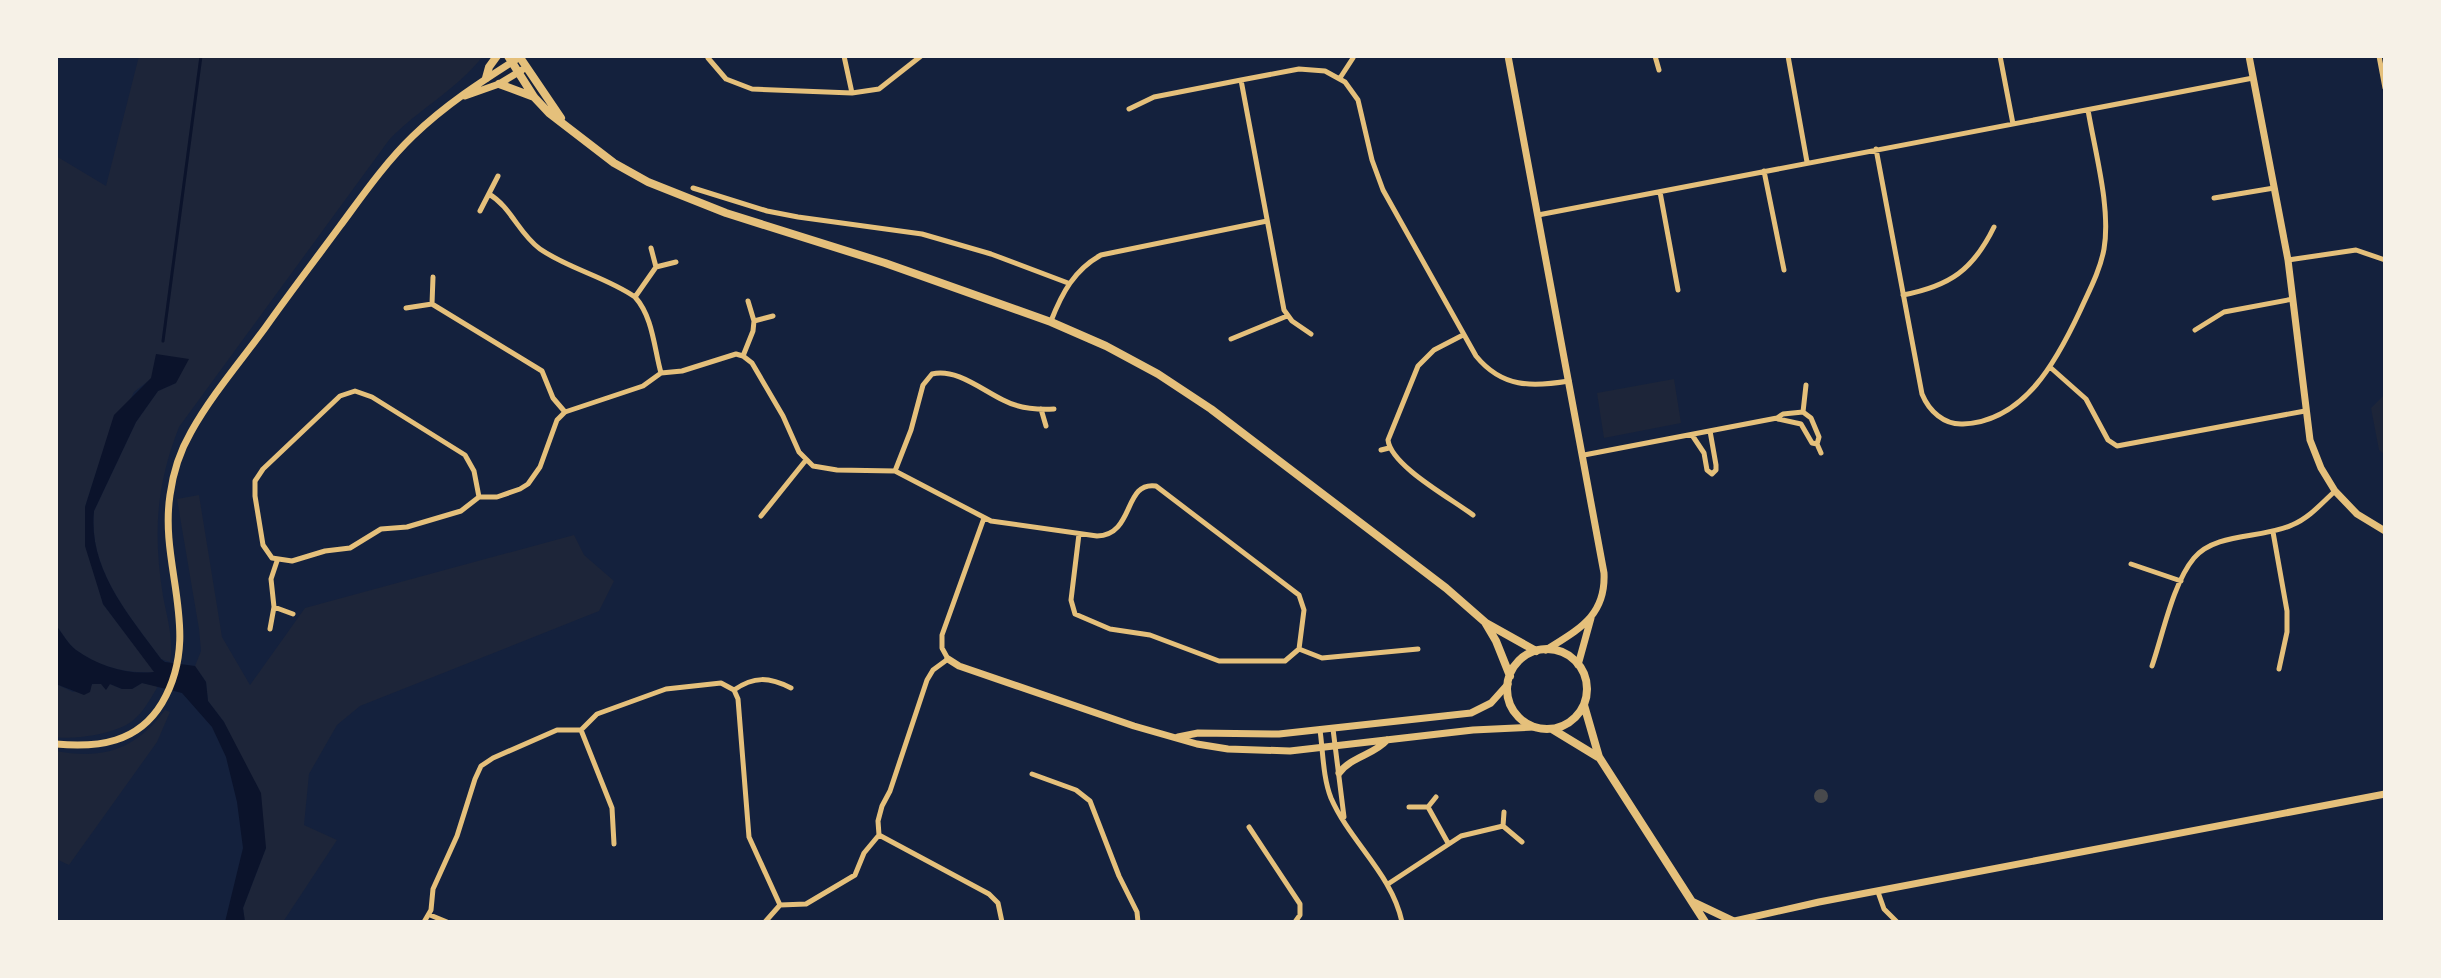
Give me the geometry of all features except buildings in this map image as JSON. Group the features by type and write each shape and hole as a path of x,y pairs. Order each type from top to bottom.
{"main road":[{"path":"486,78 497,56"},
{"path":"514,58 563,122"},
{"path":"522,70 534,97 549,113 614,163 672,192 1051,322 1128,358 1211,409 1446,588 1486,623 1536,651"},
{"path":"499,84 534,97"},
{"path":"1486,623 1496,641 1509,680 1508,697 1513,710 1534,727 1551,729 1599,757"},
{"path":"1509,680 1517,663 1536,651 1567,655 1578,665 1587,687 1584,705 1599,757 1705,922"},
{"path":"1551,729 1568,723 1584,705"},
{"path":"1692,902 1736,921"}],"street":[{"path":"844,56 852,93"},
{"path":"708,58 726,79 752,89 852,93 879,89 921,56"},
{"path":"1508,56 1604,573 1601,601 1591,618 1578,665"},
{"path":"1655,56 1659,70"},
{"path":"1788,56 1807,162"},
{"path":"2000,56 2013,124"},
{"path":"2249,56 2288,260 2305,411 2314,455 2335,491 2357,514 2385,531"},
{"path":"2379,56 2385,88"},
{"path":"56,744 101,745 130,735 154,713 167,690 177,660 181,620 170,558 167,518 172,480 186,440 377,176 413,136 514,58"},
{"path":"1340,78 1353,58"},
{"path":"1129,109 1154,97 1308,69 1325,71 1340,78 1355,93 1361,106 1372,160 1383,190 1463,335 1483,365 1502,379 1532,386 1570,381"},
{"path":"462,97 499,84 522,70"},
{"path":"1538,215 2253,78"},
{"path":"1241,80 1282,303 1287,316 1311,334"},
{"path":"1876,149 1922,394 1932,411 1947,422 1959,425 1992,417 2028,393 2051,368 2092,286 2104,248 2106,229 2088,110"},
{"path":"1764,171 1784,270"},
{"path":"480,211 498,176"},
{"path":"693,188 798,217 922,234 991,254 1068,283"},
{"path":"2214,198 2274,188"},
{"path":"1660,192 1678,290"},
{"path":"489,194 506,208 522,233 537,247 559,261 635,297 646,312 661,373"},
{"path":"1051,322 1068,283 1091,260 1114,250 1267,221"},
{"path":"1903,295 1941,285 1954,278 1976,257 1994,227"},
{"path":"651,248 656,267"},
{"path":"2288,260 2356,250 2375,254 2385,260"},
{"path":"635,297 656,267 676,262"},
{"path":"432,304 433,277"},
{"path":"2195,330 2224,312 2293,299"},
{"path":"743,356 755,326 748,301"},
{"path":"406,308 432,304 542,371 553,398 565,412"},
{"path":"754,321 773,316"},
{"path":"1231,339 1287,316"},
{"path":"1463,335 1434,350 1418,366 1390,434 1389,448 1399,461 1473,515"},
{"path":"479,497 474,471 465,455 360,391 348,392 263,469 255,481 263,545 277,561 292,561 325,551 350,548 381,529 407,527 461,511 479,497 506,495 528,484 540,467 557,420 565,412 643,386 661,373 682,371 729,355 743,356 752,363 783,416 794,443 806,460 819,468 895,471 984,518 1001,523 1103,536 1120,526 1139,489 1147,485 1156,486 1299,595 1304,610 1299,649 1285,661 1219,661 1150,635 1117,631 1080,617 1075,614 1071,600 1079,534"},
{"path":"2051,368 2086,399 2108,440 2117,446 2305,411"},
{"path":"895,471 911,430 923,385 932,374 944,373 1011,403 1054,409"},
{"path":"1803,412 1806,385"},
{"path":"1041,409 1046,426"},
{"path":"1584,455 1777,418 1793,412 1803,412 1811,418 1819,437 1817,444 1821,453"},
{"path":"1777,418 1801,424 1812,443 1817,444"},
{"path":"1692,435 1704,453 1707,470 1712,474 1716,465 1710,431"},
{"path":"1381,450 1389,448"},
{"path":"761,516 806,460"},
{"path":"2152,666 2181,581 2196,555 2218,543 2273,532 2306,518 2335,491"},
{"path":"984,518 942,635 942,648 948,659 967,669 1134,726 1212,748 1290,751 1473,730 1534,727"},
{"path":"2273,532 2287,611 2287,632 2279,669"},
{"path":"270,629 274,607 271,579 277,561"},
{"path":"2131,564 2181,581"},
{"path":"274,607 293,614"},
{"path":"1546,650 1591,618"},
{"path":"1299,649 1322,658 1418,649"},
{"path":"765,922 780,905 806,904 851,879 864,853 879,835 878,821 882,806 890,791 927,680 933,670 948,659"},
{"path":"734,690 756,679 778,682 791,688"},
{"path":"1176,737 1198,733 1265,735 1478,711 1500,695 1509,680"},
{"path":"424,922 430,915 433,889 457,836 481,766 557,730 581,730 597,714 666,689 721,683 734,690 738,699 749,837 780,905"},
{"path":"1333,729 1344,818"},
{"path":"581,730 612,808 614,844"},
{"path":"1320,730 1332,799 1356,841 1388,884 1402,922"},
{"path":"1339,773 1349,762 1380,749 1387,740"},
{"path":"1032,774 1076,790 1090,801 1119,876 1137,912 1138,922"},
{"path":"1736,921 2385,794"},
{"path":"1428,807 1436,797"},
{"path":"1409,807 1428,807"},
{"path":"1428,807 1448,843"},
{"path":"1503,826 1504,812"},
{"path":"1388,884 1448,843 1471,832 1503,826"},
{"path":"1503,826 1522,842"},
{"path":"1249,827 1300,904 1300,915 1295,922"},
{"path":"879,835 989,894 998,903 1002,922"},
{"path":"1878,892 1884,909 1897,922"},
{"path":"430,915 447,922"}],"shaded area":[{"path":"139,56 483,56 461,79 389,140 179,427 165,469 158,530 160,573 171,637 170,662 161,659 113,590 97,552 94,532 94,511 136,422 158,391 176,383 152,378 134,392 96,473 85,507 103,604 155,672 124,670 94,661 73,648 56,625 56,156 106,186"},
{"path":"156,354 189,359 176,383 158,391 136,422 94,511 97,552 113,590 161,659 195,666 206,682 208,701 224,722 261,793 266,848 243,908 245,922 225,922 243,848 237,802 226,757 212,727 182,693 142,683 132,689 110,684 106,690 101,684 92,684 90,692 84,695 56,684 56,625 73,648 94,661 123,671 154,672 103,604 85,546 85,507 114,415 151,378"},
{"path":"1674,379 1681,423 1604,438 1597,393"},
{"path":"2385,394 2385,455 2379,450 2371,408"},
{"path":"199,495 222,637 250,685 305,608 574,535 584,555 614,581 599,611 360,706 337,725 309,774 304,825 337,840 283,922 245,922 243,908 266,848 224,722 208,701 206,682 195,666 201,651 199,629 177,499"},
{"path":"96,683 122,689 132,689 142,683 158,686 140,714 127,725 95,735 56,737 56,684 73,692"},
{"path":"165,710 170,712 157,742 69,865 56,859 56,751 89,754 118,748 142,734"}],"waterway":[{"path":"163,341 201,56"}]}
